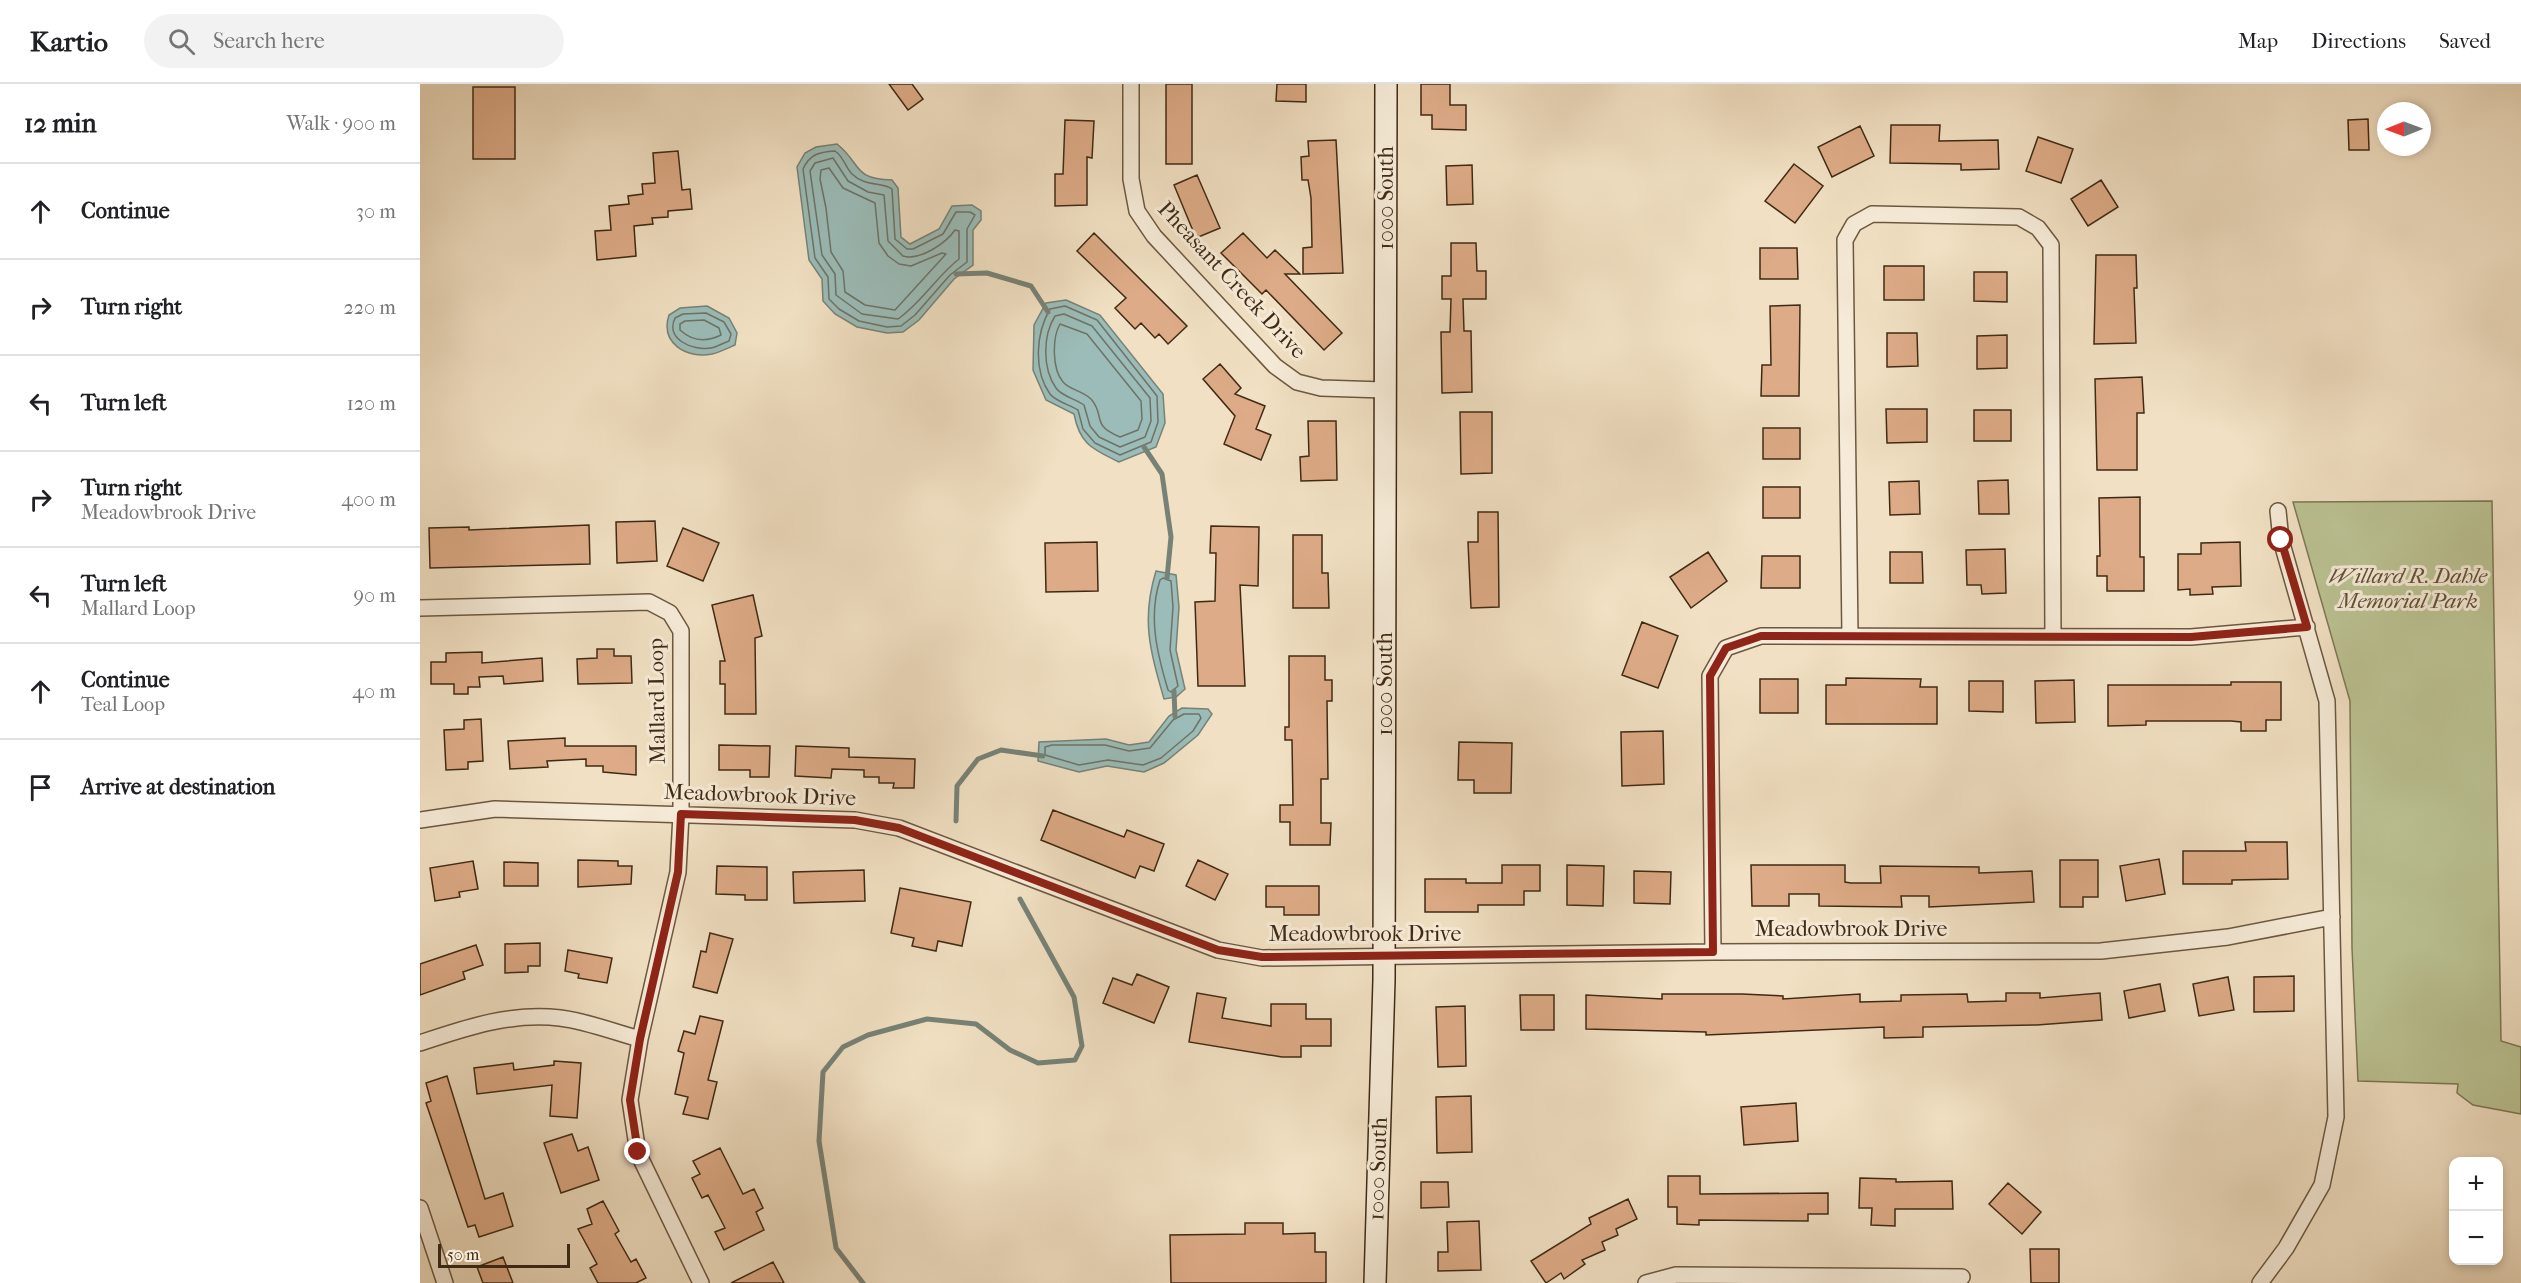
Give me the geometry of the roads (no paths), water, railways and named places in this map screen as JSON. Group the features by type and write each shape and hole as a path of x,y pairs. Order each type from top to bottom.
{"street":[{"name":"Pheasant Creek Drive","path":"1131,84 1131,179 1137,211 1154,236 1275,366 1297,382 1321,388 1384,390"},
{"name":"1000 South","path":"1375,1283 1384,957 1386,84"},
{"path":"1850,636 1845,240 1854,224 1872,214 2019,217 2038,228 2051,245 2053,637"},
{"path":"2260,1283 2286,1248 2322,1185 2336,1117 2327,701 2281,540 2278,511"},
{"name":"Mallard Loop","path":"420,608 649,602 670,613 681,631 681,814 678,872 640,1039 630,1100 638,1152 701,1283"},
{"path":"1713,952 1710,676 1726,648 1761,636 2191,637 2307,627"},
{"name":"Meadowbrook Drive","path":"420,820 495,809 855,820 899,828 1218,950 1262,957 2101,951 2228,937 2332,917"},
{"path":"420,1043 479,1023 519,1018 560,1018 640,1039"},
{"path":"420,1208 445,1283"},
{"path":"1647,1283 1676,1275 1962,1277"}],"water":[{"path":"837,144 864,173 870,177 892,180 898,188 901,237 910,244 939,229 952,206 972,205 981,211 981,220 973,230 973,265 954,279 919,320 903,332 887,333 857,327 835,314 823,301 822,279 809,260 797,167 805,153 816,147"},
{"path":"1066,300 1100,315 1163,394 1165,423 1156,447 1119,462 1089,445 1080,433 1074,414 1046,400 1033,370 1034,325 1046,303"},
{"path":"707,306 729,318 737,333 735,345 712,354 702,355 677,347 668,334 669,315 680,308"},
{"path":"1156,571 1176,575 1179,607 1176,650 1185,689 1176,697 1164,699 1151,650 1148,620 1151,589"},
{"path":"1182,708 1208,709 1212,714 1198,735 1164,763 1144,772 1107,766 1079,772 1038,761 1039,742 1106,739 1129,745 1149,742 1169,716"}],"waterway":[{"path":"956,274 987,273 1031,286 1048,312"},
{"path":"1144,447 1162,474 1171,537 1167,578"},
{"path":"1174,691 1175,717"},
{"path":"956,821 957,786 978,759 1001,750 1043,756"},
{"path":"863,1283 836,1248 819,1141 823,1072 843,1047 868,1035 927,1019 976,1024 1010,1050 1038,1063 1075,1060 1082,1046 1074,997 1020,899"}],"park label":[{"name":"Willard R. Dahle Memorial Park","path":"2408,588"}]}
